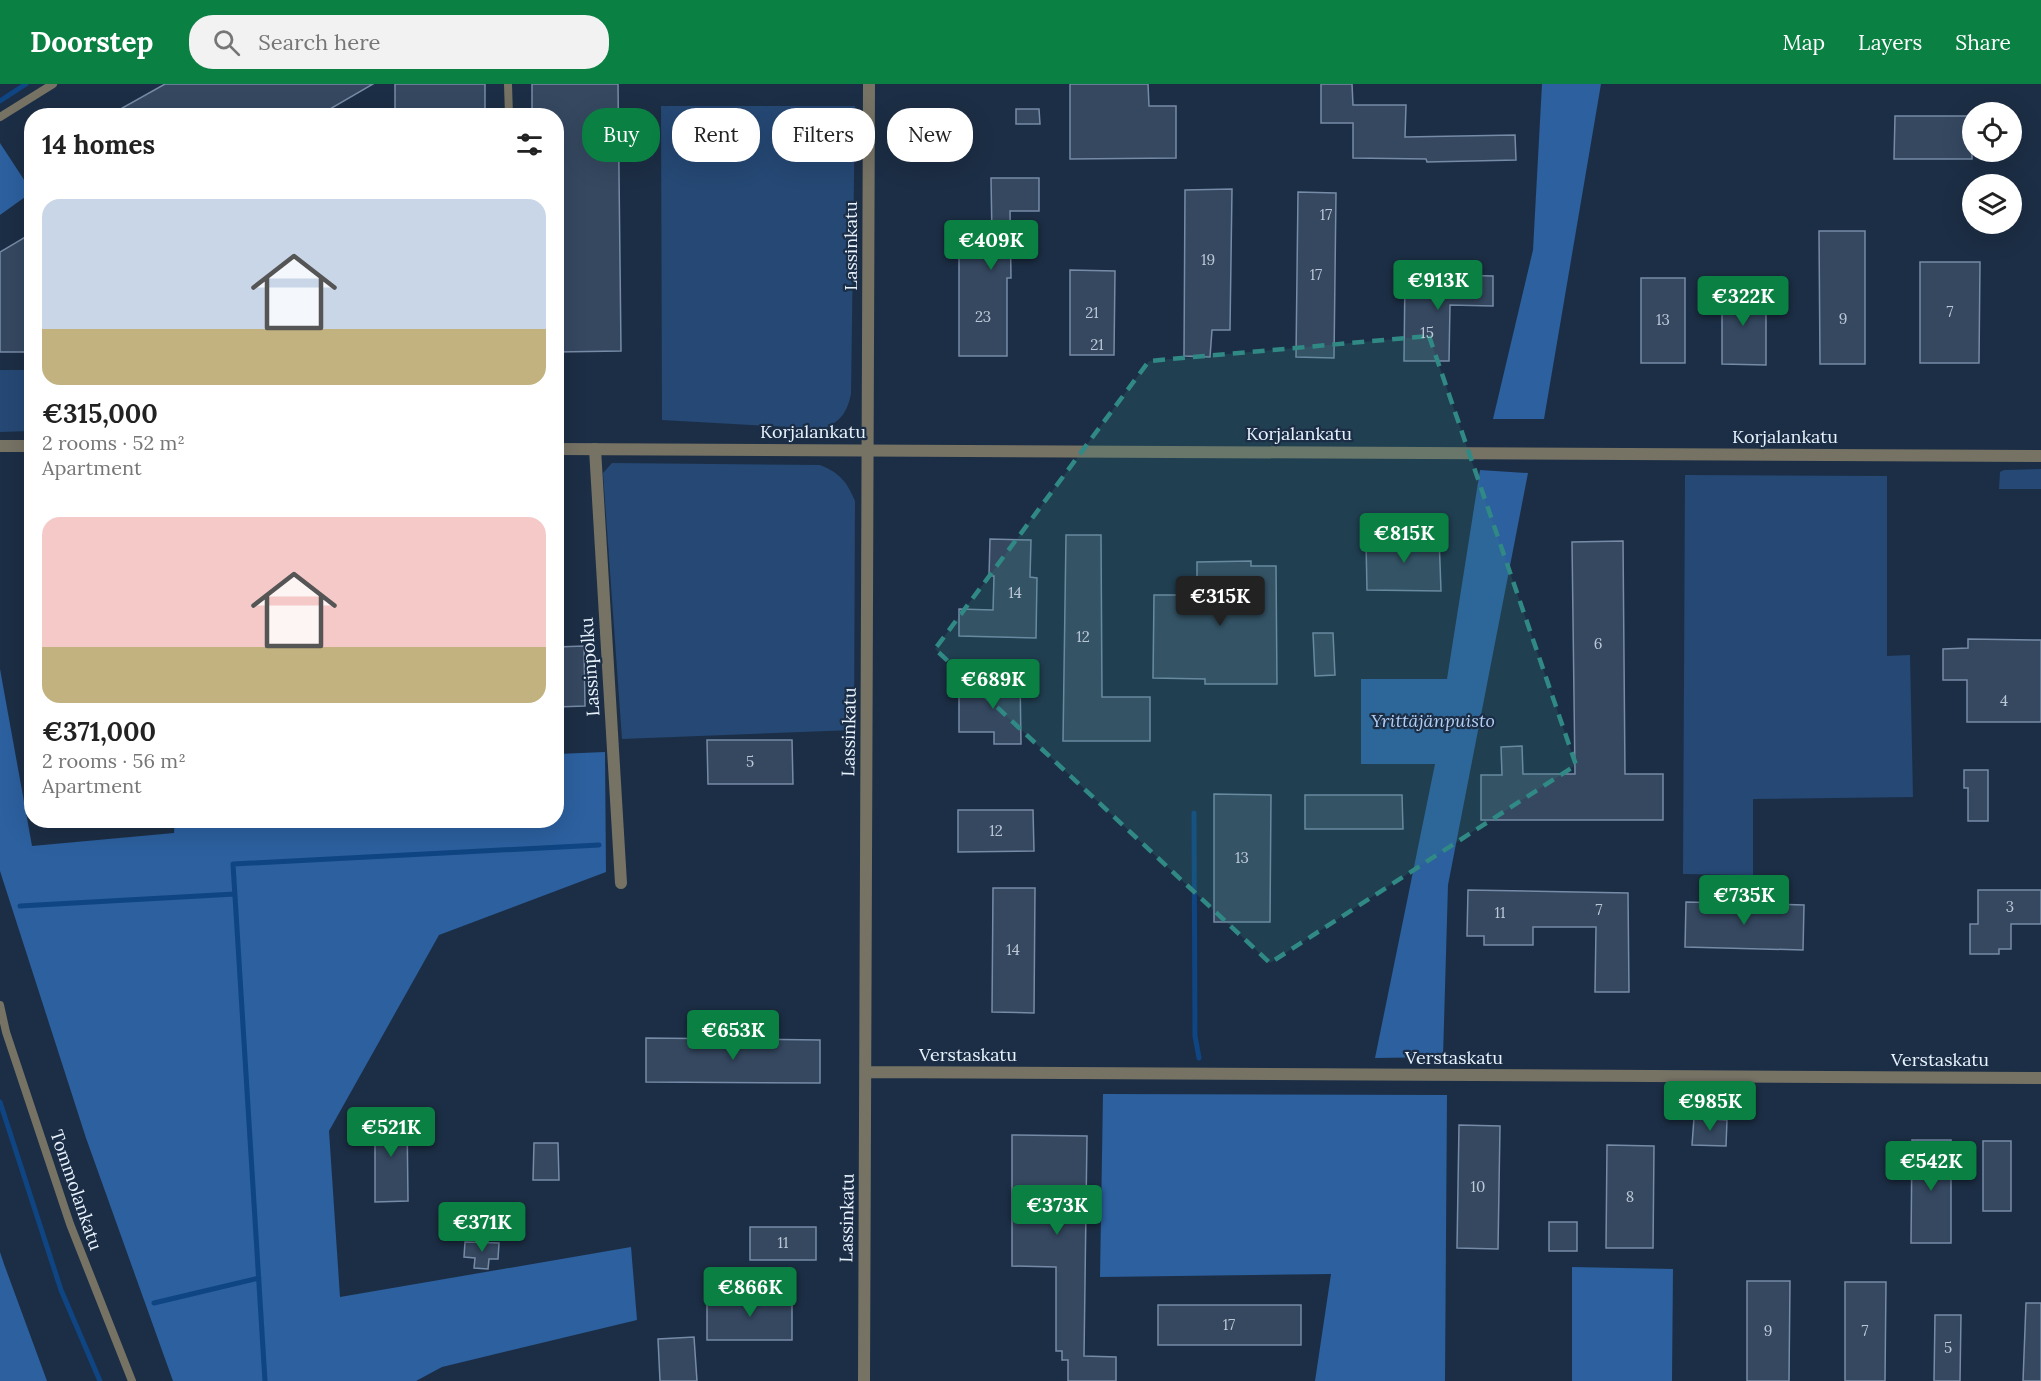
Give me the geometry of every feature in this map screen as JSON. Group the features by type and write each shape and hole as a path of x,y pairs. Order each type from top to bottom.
{"street":[{"name":"Lassinkatu","path":"864,1381 869,84"},
{"path":"0,446 24,446"},
{"name":"Korjalankatu","path":"564,448 2041,456"},
{"name":"Lassinpolku","path":"595,449 621,883"},
{"name":"Verstaskatu","path":"866,1072 2041,1078"}],"lane":[{"path":"0,117 53,84"},
{"path":"508,84 508,108"},
{"name":"Tommolankatu","path":"0,1005 6,1032 70,1224 132,1381"}],"highlighted area":[{"path":"1429,336 1576,765 1270,963 935,649 1149,361"}],"shaded area":[{"path":"661,106 855,106 855,108 772,108 772,162 854,162 851,394 843,415 824,429 662,420"},
{"path":"0,370 24,370 24,431 0,432"},
{"path":"612,463 820,465 833,471 842,479 855,501 854,730 622,739 603,473"},
{"path":"2041,469 2041,489 1999,489 2000,472 2004,470"},
{"path":"1685,475 1887,476 1887,656 1910,655 1913,797 1753,799 1753,875 1683,874"}],"green space":[{"path":"1542,84 1601,84 1544,419 1493,419 1533,250"},
{"path":"0,143 24,180 24,198 0,215"},
{"name":"Yrittäjänpuisto","path":"1480,470 1528,473 1448,885 1443,1057 1375,1058 1435,764 1361,764 1361,679 1447,679"},
{"path":"0,669 24,802 24,828 29,828 32,846 174,833 174,828 564,828 564,754 605,752 606,872 439,935 329,1131 340,1297 631,1247 637,1320 442,1367 416,1381 173,1381 86,1138 0,871"},
{"path":"1103,1094 1447,1095 1445,1381 1315,1381 1331,1274 1100,1277"},
{"path":"0,1252 4,1264 47,1381 0,1381"},
{"path":"1572,1267 1673,1269 1672,1381 1572,1381"}],"building":[{"path":"165,84 373,84 332,108 122,108"},
{"path":"395,84 485,84 485,108 395,108"},
{"path":"532,84 618,84 618,108 582,108 582,162 619,162 621,351 564,352 564,108 532,108"},
{"path":"1070,84 1148,84 1149,106 1176,106 1176,158 1070,159"},
{"path":"1321,84 1352,84 1353,105 1406,105 1405,137 1515,135 1516,160 1427,162 1426,159 1353,158 1353,123 1321,123"},
{"path":"1016,109 1039,109 1040,124 1016,124"},
{"path":"1895,116 1962,116 1962,159 1894,159"},
{"path":"991,178 1039,178 1039,211 1010,211 1011,278 1007,278 1007,356 959,356 959,236 992,236"},
{"path":"1232,189 1230,330 1212,330 1210,357 1184,356 1185,190"},
{"path":"1298,192 1336,193 1334,358 1296,357"},
{"path":"1819,231 1865,231 1865,364 1820,364"},
{"path":"24,238 24,352 0,352 0,252"},
{"path":"1920,262 1980,262 1979,363 1920,363"},
{"path":"1070,270 1115,271 1114,355 1070,355"},
{"path":"1405,274 1493,276 1493,306 1450,305 1449,361 1404,361"},
{"path":"1641,278 1685,278 1685,363 1641,363"},
{"path":"1722,286 1752,287 1752,297 1766,297 1766,365 1722,364"},
{"path":"1066,535 1101,535 1102,697 1150,697 1150,741 1063,741"},
{"path":"1381,535 1439,536 1441,591 1367,590 1366,542 1381,542"},
{"path":"990,539 1031,540 1030,577 1037,578 1036,638 959,636 959,609 993,610 994,576 989,576"},
{"path":"1623,541 1625,774 1663,774 1663,820 1481,820 1481,775 1502,775 1501,747 1522,746 1523,774 1575,774 1572,542"},
{"path":"1251,561 1251,566 1276,566 1277,684 1205,684 1205,679 1153,678 1154,595 1197,595 1197,562"},
{"path":"1313,633 1333,633 1335,675 1315,676"},
{"path":"1968,639 2041,640 2041,722 1967,722 1967,680 1943,680 1943,649 1968,648"},
{"path":"584,646 585,706 564,707 564,647"},
{"path":"995,675 1020,675 1021,744 994,744 994,732 959,732 959,686 996,686"},
{"path":"707,740 792,740 793,784 708,784"},
{"path":"1964,770 1988,770 1988,821 1968,821 1968,788 1964,788"},
{"path":"1214,794 1271,795 1270,922 1214,922"},
{"path":"1305,795 1402,795 1403,829 1305,829"},
{"path":"958,810 1033,810 1034,851 958,852"},
{"path":"993,888 1035,888 1034,1013 992,1012"},
{"path":"1468,890 1628,893 1629,992 1595,992 1596,927 1533,927 1533,945 1484,945 1484,936 1467,936"},
{"path":"1978,890 2041,890 2041,924 2011,924 2011,949 1999,949 1999,954 1970,954 1970,924 1978,924"},
{"path":"1686,902 1804,905 1803,950 1685,947"},
{"path":"646,1038 820,1040 820,1083 646,1082"},
{"path":"375,1114 407,1114 408,1201 375,1202"},
{"path":"1694,1118 1727,1120 1726,1146 1692,1145"},
{"path":"1459,1125 1500,1126 1498,1249 1457,1248"},
{"path":"1012,1135 1087,1136 1084,1356 1116,1357 1116,1381 1068,1381 1068,1360 1062,1360 1062,1351 1056,1351 1056,1267 1012,1266"},
{"path":"1912,1140 1951,1140 1951,1243 1911,1243"},
{"path":"1983,1141 2011,1141 2011,1211 1983,1211"},
{"path":"534,1143 558,1143 559,1180 533,1180"},
{"path":"1607,1145 1654,1146 1653,1248 1606,1248"},
{"path":"1549,1222 1577,1222 1577,1251 1549,1251"},
{"path":"750,1227 816,1227 816,1260 750,1260"},
{"path":"465,1242 499,1243 498,1259 489,1259 488,1269 474,1268 475,1258 464,1257"},
{"path":"1747,1281 1790,1281 1789,1381 1747,1381"},
{"path":"1845,1282 1886,1282 1885,1381 1845,1381"},
{"path":"707,1297 792,1297 792,1340 707,1340"},
{"path":"2026,1303 2041,1303 2041,1381 2023,1381"},
{"path":"1158,1305 1301,1305 1301,1345 1158,1345"},
{"path":"1935,1315 1961,1315 1960,1381 1934,1381"},
{"path":"694,1337 697,1381 660,1381 658,1339"}],"waterway":[{"path":"0,101 26,84"},
{"path":"1194,813 1195,1036 1199,1058"},
{"path":"265,1381 233,864 599,845"},
{"path":"20,906 235,894"},
{"path":"0,1102 61,1290 100,1381"},
{"path":"154,1303 259,1278"}]}
